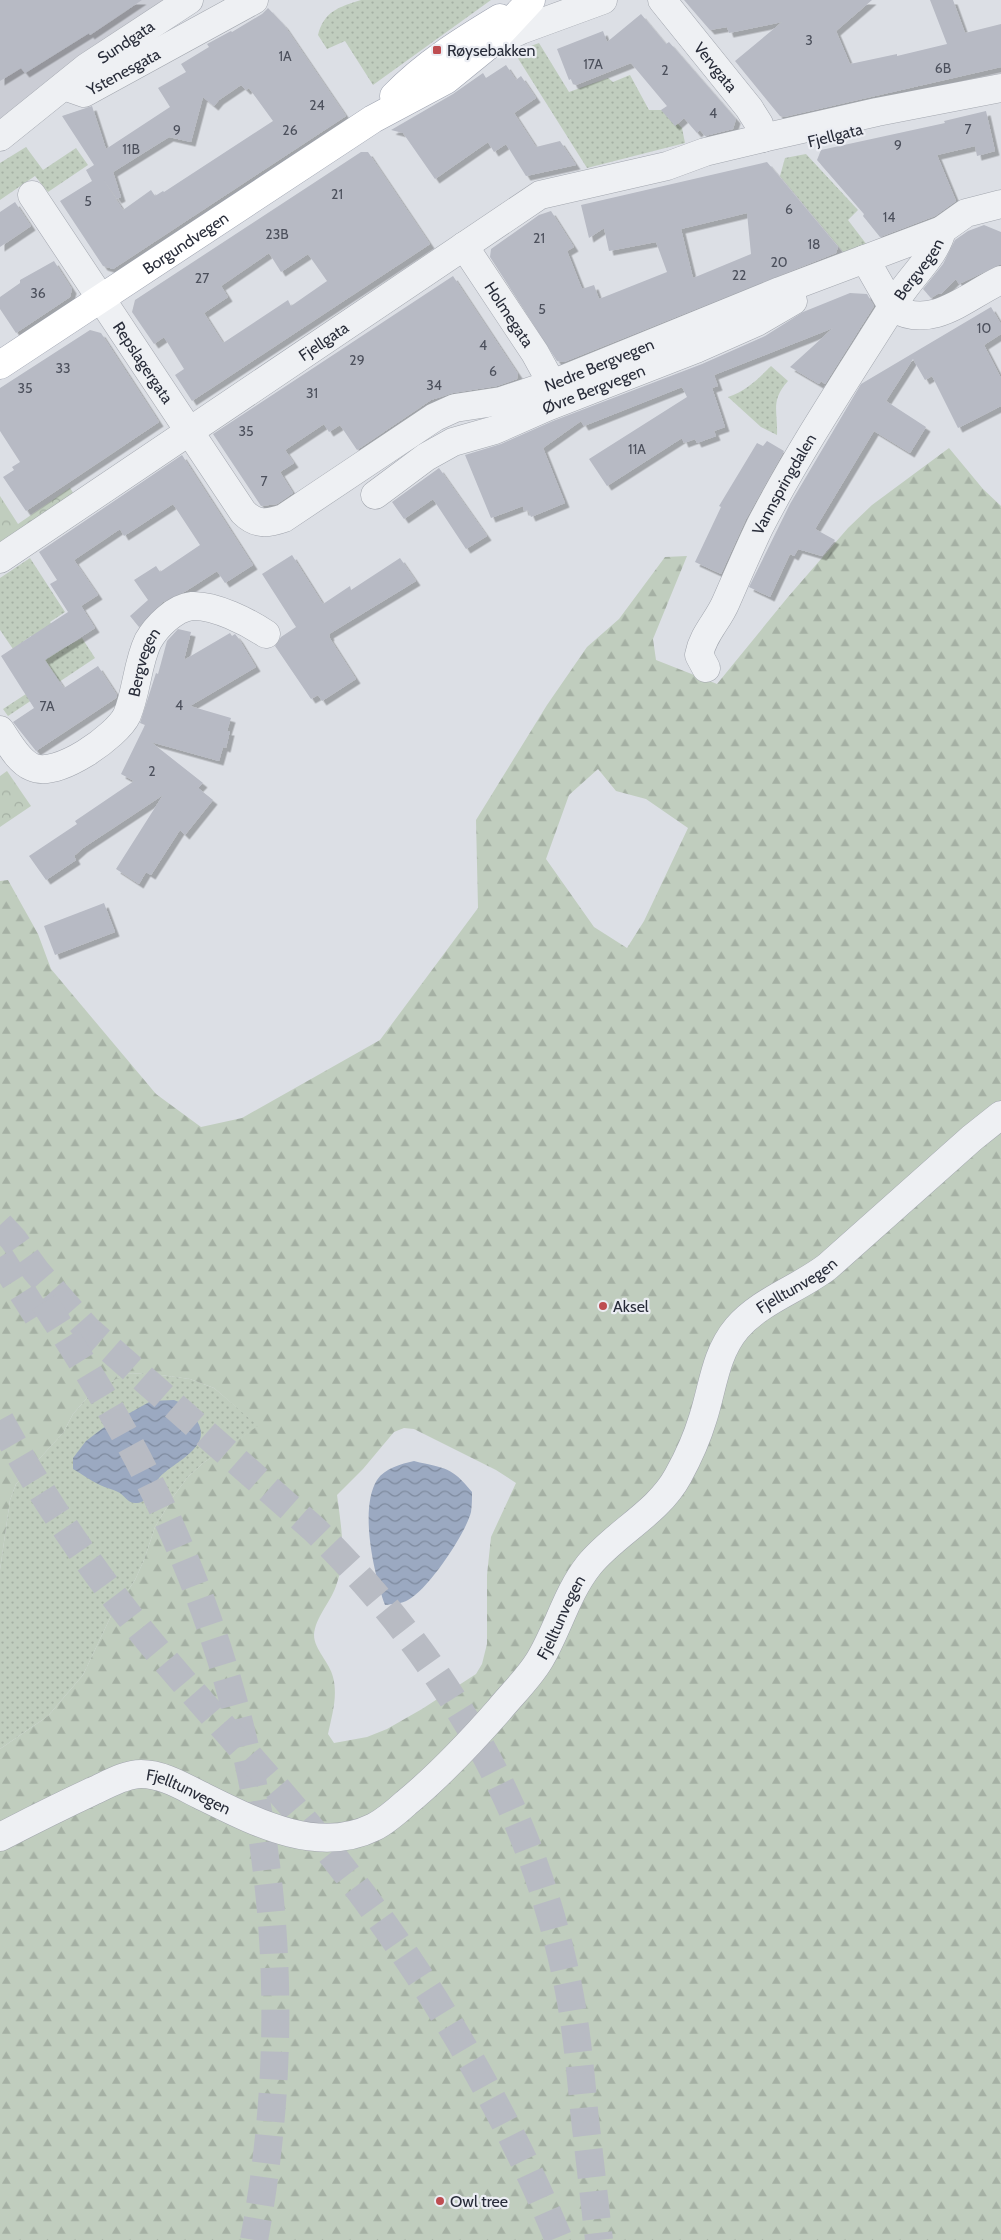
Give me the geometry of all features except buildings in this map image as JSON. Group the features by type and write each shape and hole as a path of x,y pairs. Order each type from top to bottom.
{"main road":[{"name":"Borgundvegen","path":"0,365 103,299 373,119 446,80 489,45 529,0"},
{"name":"Borgundvegen","path":"373,119 409,80 437,59 529,0"}],"street":[{"name":"Sundgata","path":"64,86 87,67 189,0"},
{"name":"Ystenesgata","path":"0,137 64,86 84,93 254,0"},
{"name":"Borgundvegen","path":"489,45 521,30 603,0"},
{"name":"Vervgata","path":"662,0 749,108 759,124 763,138"},
{"name":"Fjellgata","path":"0,559 540,195 667,166 705,152 763,138 877,112 1001,88"},
{"name":"Fjellgata","path":"667,166 705,166 919,114 944,104 1001,88"},
{"name":"Repslagergata","path":"32,195 243,512 251,520 260,523"},
{"name":"Nedre Bergvegen","path":"260,523 271,523 284,518 435,417 455,408 500,401 552,384 947,227 966,214 1001,204"},
{"name":"Nedre Bergvegen","path":"947,227 970,225 1001,218"},
{"name":"Bergvegen","path":"892,308 899,295 931,253 947,227"},
{"name":"Holmegata","path":"464,246 535,353 552,384"},
{"path":"865,259 892,308 913,316 926,316 952,308 1001,280"},
{"name":"Øvre Bergvegen","path":"375,495 426,457 453,442 495,430 547,407 696,349 757,322 787,306 809,281"},
{"name":"Vannspringdalen","path":"706,668 699,655 701,644 721,615 760,527 825,415 892,308"},
{"name":"Bergvegen","path":"0,730 16,754 32,767 44,770 64,766 85,754 122,723 132,699 148,641 161,624 176,612 192,606 211,609 247,622 266,634"},
{"name":"Fjelltunvegen","path":"0,1837 93,1791 136,1774 147,1774 176,1783 254,1820 305,1836 330,1838 373,1828 387,1819 450,1763 519,1686 541,1657 574,1585 608,1546 669,1490 690,1452 703,1420 720,1356 737,1328 757,1310 827,1268 972,1138 1001,1115"}],"shaded area":[{"path":"0,0 189,0 0,125"}],"green space":[{"path":"361,0 491,0 373,85 345,41 327,49 318,35 328,15 339,8"},
{"path":"539,43 569,92 608,78 613,82 630,75 649,110 664,110 682,128 685,143 587,168 514,52"},
{"path":"26,147 43,170 76,148 88,165 48,192 35,176 0,200 0,163"},
{"path":"806,154 858,210 848,220 867,245 844,253 780,176 785,158"},
{"path":"771,366 788,381 782,388 777,401 777,435 761,427 728,397 746,388"},
{"path":"949,448 983,489 1001,506 1001,2240 0,2240 0,1749 48,1716 83,1675 111,1616 135,1580 155,1527 187,1478 203,1463 258,1426 214,1388 190,1379 146,1373 124,1374 87,1398 73,1414 63,1433 16,1484 10,1500 0,1570 0,881 8,880 38,934 51,969 156,1094 201,1127 242,1118 380,1040 478,908 476,820 547,705 587,647 619,619 665,557 687,556 653,639 656,660 717,684 788,597 848,528 872,505","holes":["598,769 616,791 646,799 688,828 644,921 627,948 594,927 546,859 569,795","404,1428 414,1429 496,1470 516,1483 491,1537 487,1575 487,1644 482,1664 476,1674 422,1709 387,1729 367,1737 334,1743 328,1734 334,1705 334,1684 331,1672 317,1646 314,1635 317,1623 336,1586 341,1563 342,1541 337,1495 363,1469 394,1432"]},
{"path":"70,488 77,499 0,550 0,496 18,524"},
{"path":"30,558 65,612 50,622 66,647 82,638 95,658 8,716 3,709 26,694 17,679 46,659 31,636 13,649 0,630 0,578"},
{"path":"7,771 31,806 0,827 0,776"},
{"path":"146,1373 190,1379 214,1388 259,1426 203,1463 187,1478 155,1527 135,1580 111,1616 83,1675 48,1716 0,1749 0,1570 10,1500 16,1484 63,1433 73,1414 87,1398 124,1374"}],"water":[{"path":"174,1400 186,1407 194,1417 200,1427 201,1436 191,1452 159,1478 145,1500 137,1503 128,1501 120,1493 104,1487 73,1469 73,1458 86,1441 103,1428 151,1401"},
{"path":"414,1461 441,1467 459,1477 472,1492 471,1512 454,1546 426,1585 406,1601 385,1605 370,1542 369,1507 372,1492 377,1480 384,1472"}],"tunnel":[{"path":"0,1225 13,1239 36,1271 87,1329 315,1530 361,1579 403,1629 441,1682 475,1736 505,1794 530,1853 551,1916 567,1981 573,2013 599,2240"},
{"path":"0,1257 45,1328"},
{"path":"44,1302 131,1445 156,1495 195,1584 226,1675 249,1766 265,1860 274,1954 275,2049 268,2144 254,2240"},
{"path":"0,1420 32,1476 105,1585 165,1661 312,1830 385,1925 481,2078 509,2131 559,2240"}],"place":[{"name":"Røysebakken","path":"437,50"},
{"name":"Aksel","path":"603,1306"},
{"name":"Owl tree","path":"440,2201"}]}
